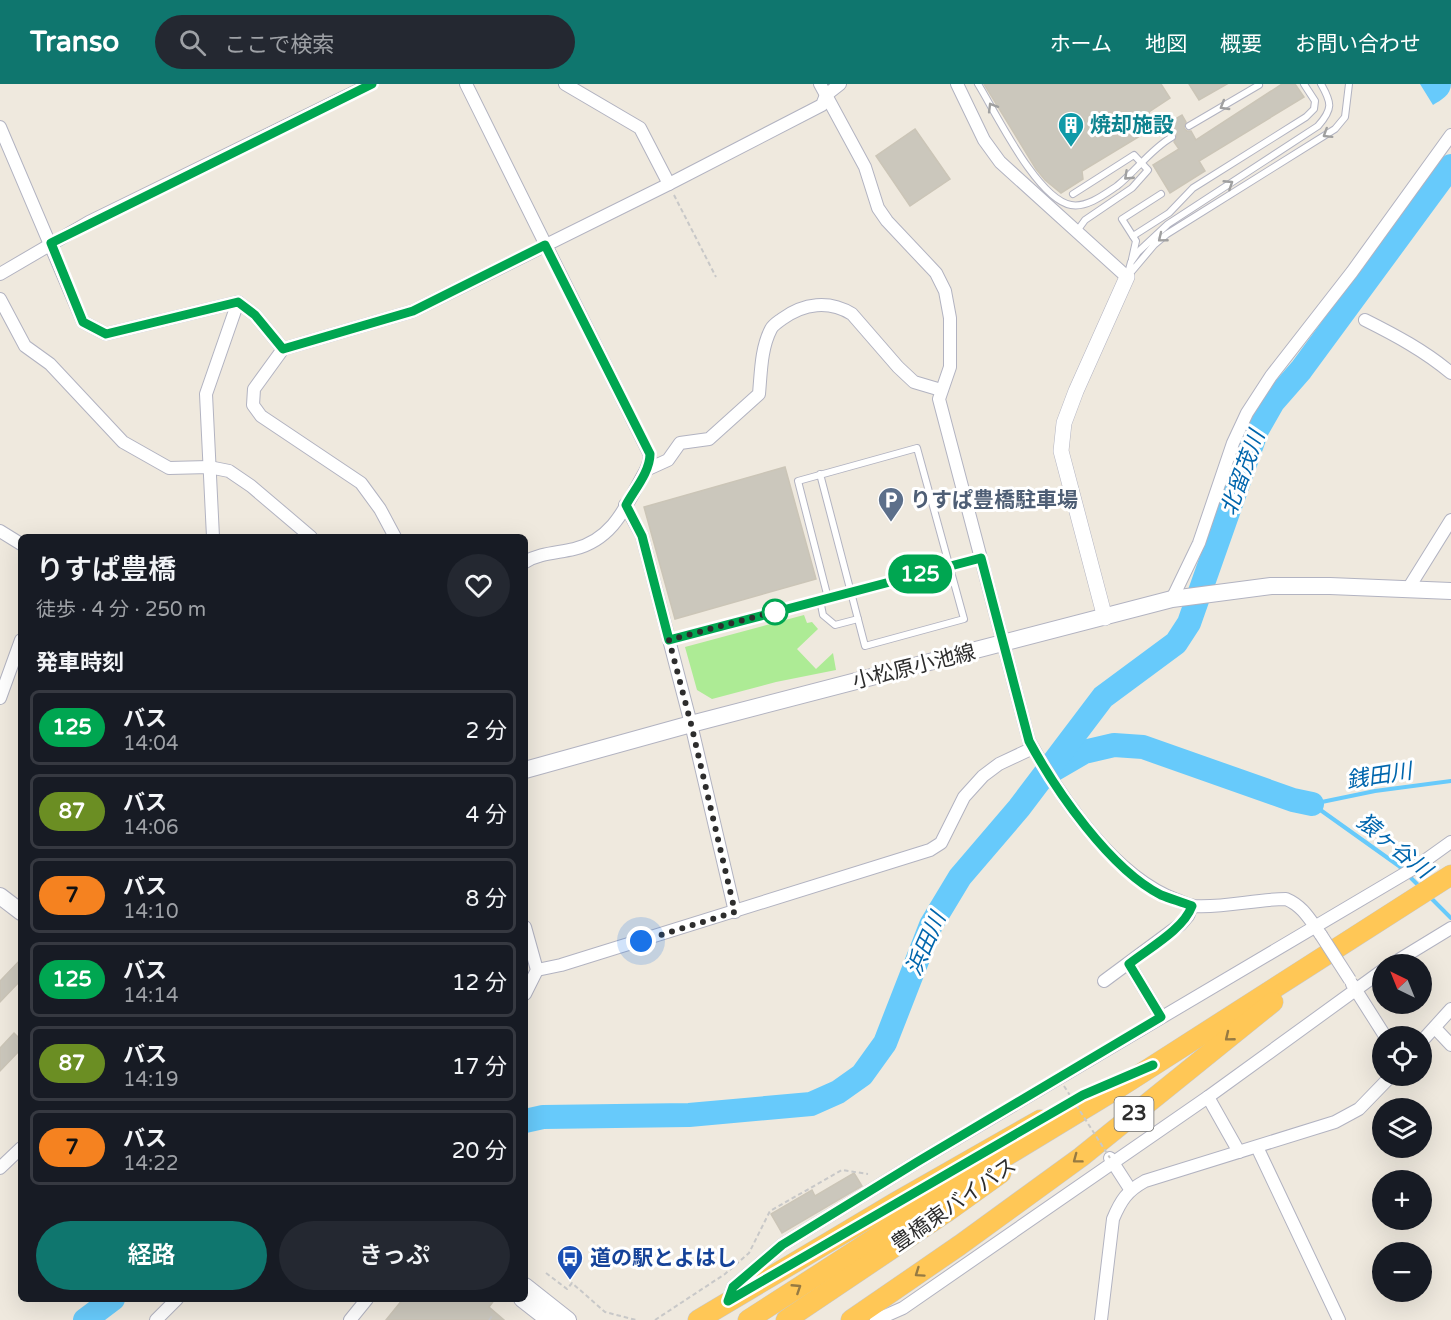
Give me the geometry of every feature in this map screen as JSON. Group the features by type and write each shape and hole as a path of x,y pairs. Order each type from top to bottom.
{"highway":[{"name":"豊橋東バイパス","path":"786,1320 948,1211 1120,1087 1445,879"},
{"name":"23","path":"851,1320 960,1245 1081,1157 1268,1006 1411,901"},
{"name":"23","path":"698,1320 1083,1095 1153,1065"},
{"name":"豊橋東バイパス","path":"748,1320 942,1195 1120,1087"}],"main road":[{"name":"小松原小池線","path":"528,769 691,724 1177,599 1270,586 1451,591"},
{"path":"528,1288 568,1320"},
{"path":"526,1302 549,1320"}],"street":[{"path":"0,274 51,243 372,84"},
{"path":"466,84 650,454 650,462 626,505 613,526 597,540 576,548 539,555 528,560"},
{"path":"565,84 640,128 669,184"},
{"path":"823,89 840,84"},
{"path":"957,84 984,140 1000,162 1077,232 1129,270 1076,390 1064,423 1061,450 1105,618"},
{"path":"393,534 380,509 361,483 261,416 253,405 254,389 283,349 413,311 822,105 823,89"},
{"path":"823,89 865,167 878,208 887,221 936,273 945,291 950,318 950,367 939,399 1029,741 1035,752 1063,795 1111,856 1134,876 1161,894 1192,906 1286,899 1296,903 1305,912 1379,1026"},
{"path":"0,127 83,322 106,334 238,302"},
{"path":"1177,599 1233,443 1247,413 1271,376 1352,272 1451,135"},
{"path":"0,298 25,346 50,364 123,442 169,468 209,467 230,471 307,534"},
{"path":"238,302 255,315 283,349"},
{"path":"213,534 206,394 238,302"},
{"path":"646,470 668,460 680,443 710,439 759,394 763,351 772,326 793,311 810,306 827,304 852,314 914,382 941,390"},
{"path":"1365,320 1399,337 1436,360 1451,373"},
{"path":"626,505 642,536 691,724 735,912"},
{"path":"1408,589 1451,520"},
{"path":"0,531 18,542"},
{"path":"0,698 18,648"},
{"path":"537,970 561,965 735,912 930,850 941,843 964,797 983,776 999,764 1035,752"},
{"path":"728,1301 733,1287 782,1245 917,1162 1062,1082 1161,1017 1317,930 1451,842"},
{"path":"1104,981 1181,924 1188,916 1192,906"},
{"path":"1408,954 1449,929"},
{"path":"528,938 537,970 528,988"},
{"path":"1129,964 1161,1017"},
{"path":"876,1320 903,1308 1112,1161 1208,1097 1353,985 1372,976"},
{"path":"1432,1031 1451,1009"},
{"path":"1435,1028 1451,1045"},
{"path":"1101,1320 1113,1220 1118,1206 1130,1189 1146,1181 1304,1133 1348,1116 1359,1110 1382,1086"},
{"path":"1208,1097 1239,1152"},
{"path":"1257,1147 1339,1320"},
{"path":"0,1168 18,1151"},
{"path":"1112,1161 1130,1189"},
{"path":"156,1320 174,1302"},
{"path":"350,1320 365,1302"},
{"path":"903,1308 909,1320"}],"lane":[{"path":"978,84 1036,180 1043,188 1065,203 1072,205 1089,203 1117,186 1172,136"},
{"path":"1133,236 1169,213 1193,188 1306,117 1314,109 1315,101 1304,84"},
{"path":"1129,270 1148,242 1168,224 1318,126 1328,114 1330,105 1329,98 1321,84"},
{"path":"1129,270 1167,234 1335,129 1345,117 1350,92 1349,84"},
{"path":"1189,126 1259,85"},
{"path":"1073,194 1134,155 1148,170 1132,188 1085,220 1077,232"},
{"path":"1129,270 1136,241 1122,219 1161,194"},
{"path":"820,474 865,646 964,620 917,448 820,474 798,481 828,598"},
{"path":"669,640 981,558"},
{"path":"820,600 824,615 835,625 858,619"}],"path":[{"path":"669,184 716,277"},
{"path":"1062,1082 1112,1161"},
{"path":"655,1320 725,1274 749,1252 770,1211 842,1170 868,1174"},
{"path":"546,1273 567,1289 572,1283 605,1312 636,1320"},
{"path":"489,1320 493,1315"}],"green space":[{"path":"804,615 807,623 812,622 818,629 797,649 816,669 833,653 836,670 776,682 712,699 697,690 685,647"}],"water":[{"path":"1420,84 1451,84 1451,88 1442,99 1433,105"}],"building":[{"name":"焼却施設","path":"984,84 1161,84 1170,98 1149,112 1155,127 1082,171 1083,179 1061,193 1036,169"},
{"path":"1189,84 1227,84 1199,100"},
{"path":"1282,84 1295,84 1304,97 1199,161 1205,171 1170,193 1153,165 1179,149 1174,142 1177,135 1174,132 1169,133 1165,125 1182,115 1186,122 1184,128 1191,131 1196,140"},
{"path":"915,129 950,179 910,206 876,156"},
{"path":"785,467 816,579 675,619 644,507"},
{"path":"18,962 18,983 0,1002 0,981"},
{"path":"14,1033 18,1037 18,1052 0,1071 0,1048"},
{"path":"854,1173 862,1186 782,1233 771,1214 812,1190 815,1196"},
{"path":"401,1302 493,1302 489,1307 504,1320 386,1320"}],"waterway":[{"name":"北留茂川","path":"528,1120 543,1117 689,1115 811,1104 838,1092 862,1075 885,1043 931,925 960,877 1019,808 1103,697 1176,643 1189,623 1257,430 1273,402 1301,370 1451,166"},
{"name":"浜田川","path":"1053,770 1084,752 1114,745 1143,747 1293,800 1312,804"},
{"name":"銭田川","path":"1312,804 1375,791 1451,781"},
{"name":"猿ヶ谷川","path":"1312,804 1399,866 1421,888"},
{"name":"猿ヶ谷川","path":"1428,895 1451,918"},
{"name":"浜田川","path":"85,1320 109,1302"}],"bus line":[{"name":"125","path":"372,84 89,222 51,243 83,322 106,334 222,304 238,302 255,315 283,349 413,311 545,245 650,454 650,462 626,505 642,536 669,640 981,558 1029,741 1036,756 1063,795 1111,856 1134,876 1161,894 1192,906 1188,916 1181,924 1129,964 1161,1017 782,1245 733,1287 728,1301 1083,1095 1153,1065"}],"place":[{"name":"焼却施設","path":"1071,148"},
{"name":"りすぱ豊橋駐車場","path":"891,523"},
{"name":"道の駅とよはし","path":"570,1281"}],"route":[{"path":"641,941 735,912 669,640 777,611 775,612"}]}
